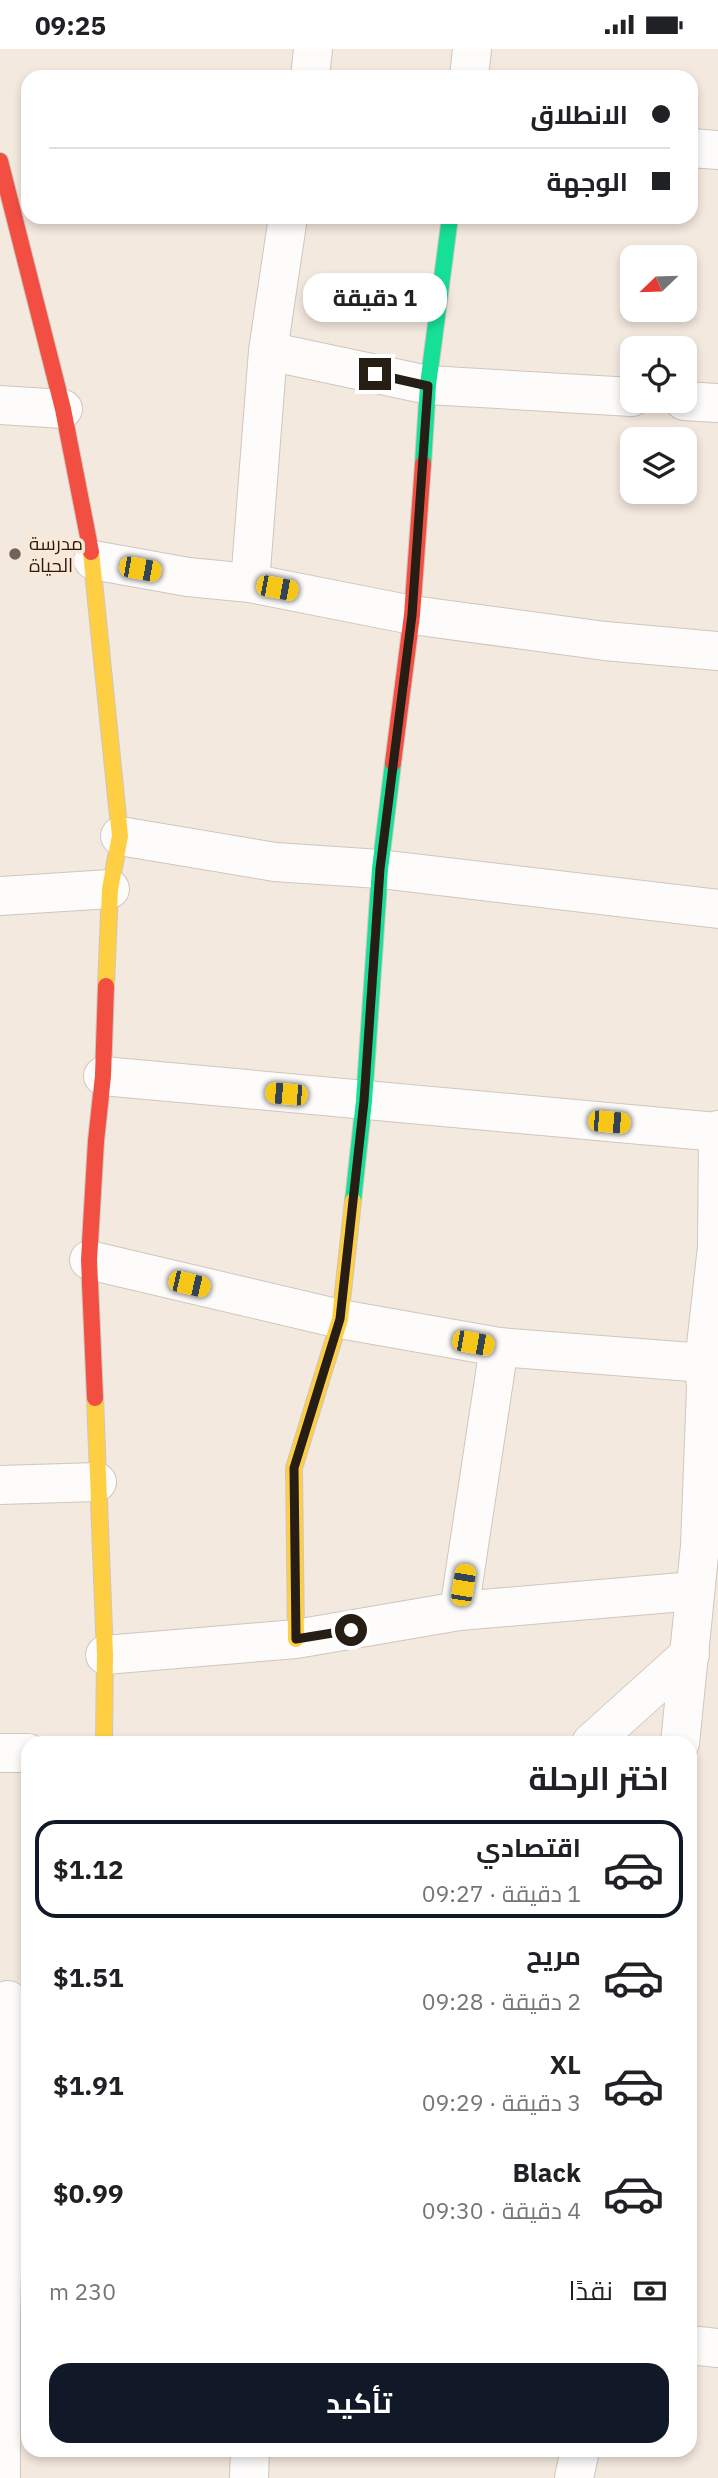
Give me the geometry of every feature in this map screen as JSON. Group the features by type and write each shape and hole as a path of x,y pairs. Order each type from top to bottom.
{"street":[{"path":"311,70 313,49"},
{"path":"470,70 472,49"},
{"path":"698,149 718,150"},
{"path":"0,160 64,409 93,560 120,836 110,889 103,1076 89,1260 105,1655 104,1736"},
{"path":"250,583 268,351 287,224"},
{"path":"296,1639 294,1468 340,1319 364,1101 380,869 412,615 428,386 449,224"},
{"path":"268,351 428,386 620,396"},
{"path":"697,402 718,403"},
{"path":"0,405 64,409"},
{"path":"93,560 188,577 250,583 412,615 605,641 718,651"},
{"path":"120,836 275,862 380,869 718,909"},
{"path":"0,896 110,889"},
{"path":"103,1076 718,1131 717,1247 709,1380 709,1547 694,1591 681,1736"},
{"path":"89,1260 340,1319 709,1380"},
{"path":"459,1611 499,1347"},
{"path":"0,1485 97,1482"},
{"path":"105,1655 296,1639 459,1611 694,1591"},
{"path":"599,1736 690,1654"},
{"path":"0,1753 21,1753"},
{"path":"1,2478 1,2320 12,2000"},
{"path":"697,2345 718,2348"},
{"path":"249,2478 250,2457"},
{"path":"575,2478 579,2457"}],"traffic: fast":[{"path":"423,464 428,385 449,224"},
{"path":"353,1201 364,1101 380,869 393,763"}],"traffic: slow":[{"path":"91,552 120,836 110,889 106,986"},
{"path":"296,1639 294,1468 340,1319 353,1201"},
{"path":"95,1398 105,1655 104,1736"}],"traffic: jam":[{"path":"0,161 63,409 91,552"},
{"path":"393,763 412,615 423,464"},
{"path":"95,1398 89,1260 103,1076 106,986"}],"place":[{"name":"مدرسة الحياة","path":"15,554"}],"route":[{"path":"351,1630 296,1639 294,1468 340,1319 364,1101 380,869 412,615 428,386 375,374"}]}
